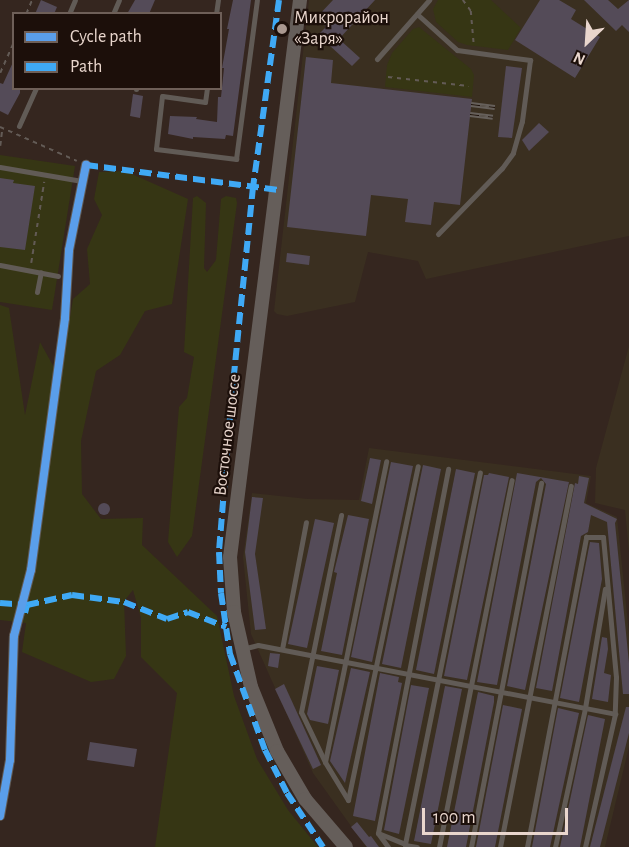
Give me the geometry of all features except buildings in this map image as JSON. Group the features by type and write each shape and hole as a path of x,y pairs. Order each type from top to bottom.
{"main road":[{"name":"Восточное шоссе","path":"300,0 230,557 234,612 251,687 277,751 305,799 346,847"}],"street":[{"path":"0,816 10,760 14,636 31,570 41,505 64,318 69,250 86,165"}],"lane":[{"path":"207,90 205,102 162,96 156,149 236,159 257,0"},
{"path":"377,59 429,0"},
{"path":"417,14 457,50 530,60 522,121 513,153 502,168 438,234"},
{"path":"20,126 35,90"},
{"path":"0,167 82,181"},
{"path":"0,264 58,276"},
{"path":"37,292 41,272"},
{"path":"325,762 386,461"},
{"path":"341,515 301,712 325,762 348,800 418,466"},
{"path":"388,847 378,833 448,469"},
{"path":"405,845 480,472"},
{"path":"439,847 512,480"},
{"path":"471,847 540,483"},
{"path":"500,847 571,486"},
{"path":"282,649 306,522"},
{"path":"527,847 586,537 603,537 615,678 615,714 585,847"},
{"path":"555,847 585,708 606,581"},
{"path":"599,625 610,627"},
{"path":"241,650 258,645 282,649 615,714"},
{"path":"378,833 405,845 417,847"}],"path":[{"path":"463,0 471,11 474,44"},
{"path":"0,73 12,46"},
{"path":"387,77 469,86"},
{"path":"0,146 1,128 86,165"},
{"path":"30,270 45,175"}],"shaded area":[{"path":"309,0 629,0 629,236 426,279 418,261 368,252 355,302 287,316 277,314 274,311"},
{"path":"438,0 491,0 521,28 508,50 458,42 436,22 433,9"},
{"path":"419,27 471,69 474,75 472,97 385,87 387,65 392,53 413,29"},
{"path":"0,155 75,166 52,310 0,302"},
{"path":"125,171 188,199 172,304 145,311 120,355 96,371 81,441 82,494 101,519 143,518 142,545 217,616 234,696 257,759 288,810 318,847 155,847 177,693 141,657 141,618 133,590 124,601 126,656 114,679 91,682 22,652 26,623 0,620 0,305 9,308 25,415 40,342 60,378 73,299 90,284 87,249 102,215 94,199 99,172"},
{"path":"197,196 206,203 204,268 207,272 216,260 221,199 226,196 236,198 237,203 192,536 177,557 168,542 179,407 187,398 194,357 184,352 193,198"},
{"path":"629,346 629,552 625,510 595,503 596,468"},
{"path":"369,448 591,476 586,503 617,517 629,633 629,747 605,847 366,847 313,773 251,634 243,557 252,493 308,499 359,500"}],"railway":[{"path":"471,104 495,107"},
{"path":"470,114 493,117"}],"marked path":[{"path":"279,0 253,187 232,393 219,552 221,593 230,654 265,750 287,793 323,847"},
{"path":"86,165 278,190"},
{"path":"25,613 27,605 72,595 124,602 167,619 188,612 226,627"},
{"path":"0,603 27,605"}],"cycle path":[{"path":"0,816 10,760 14,636 31,570 65,318 69,250 86,165"}],"place":[{"name":"Микрорайон «Заря»","path":"282,29"}]}
